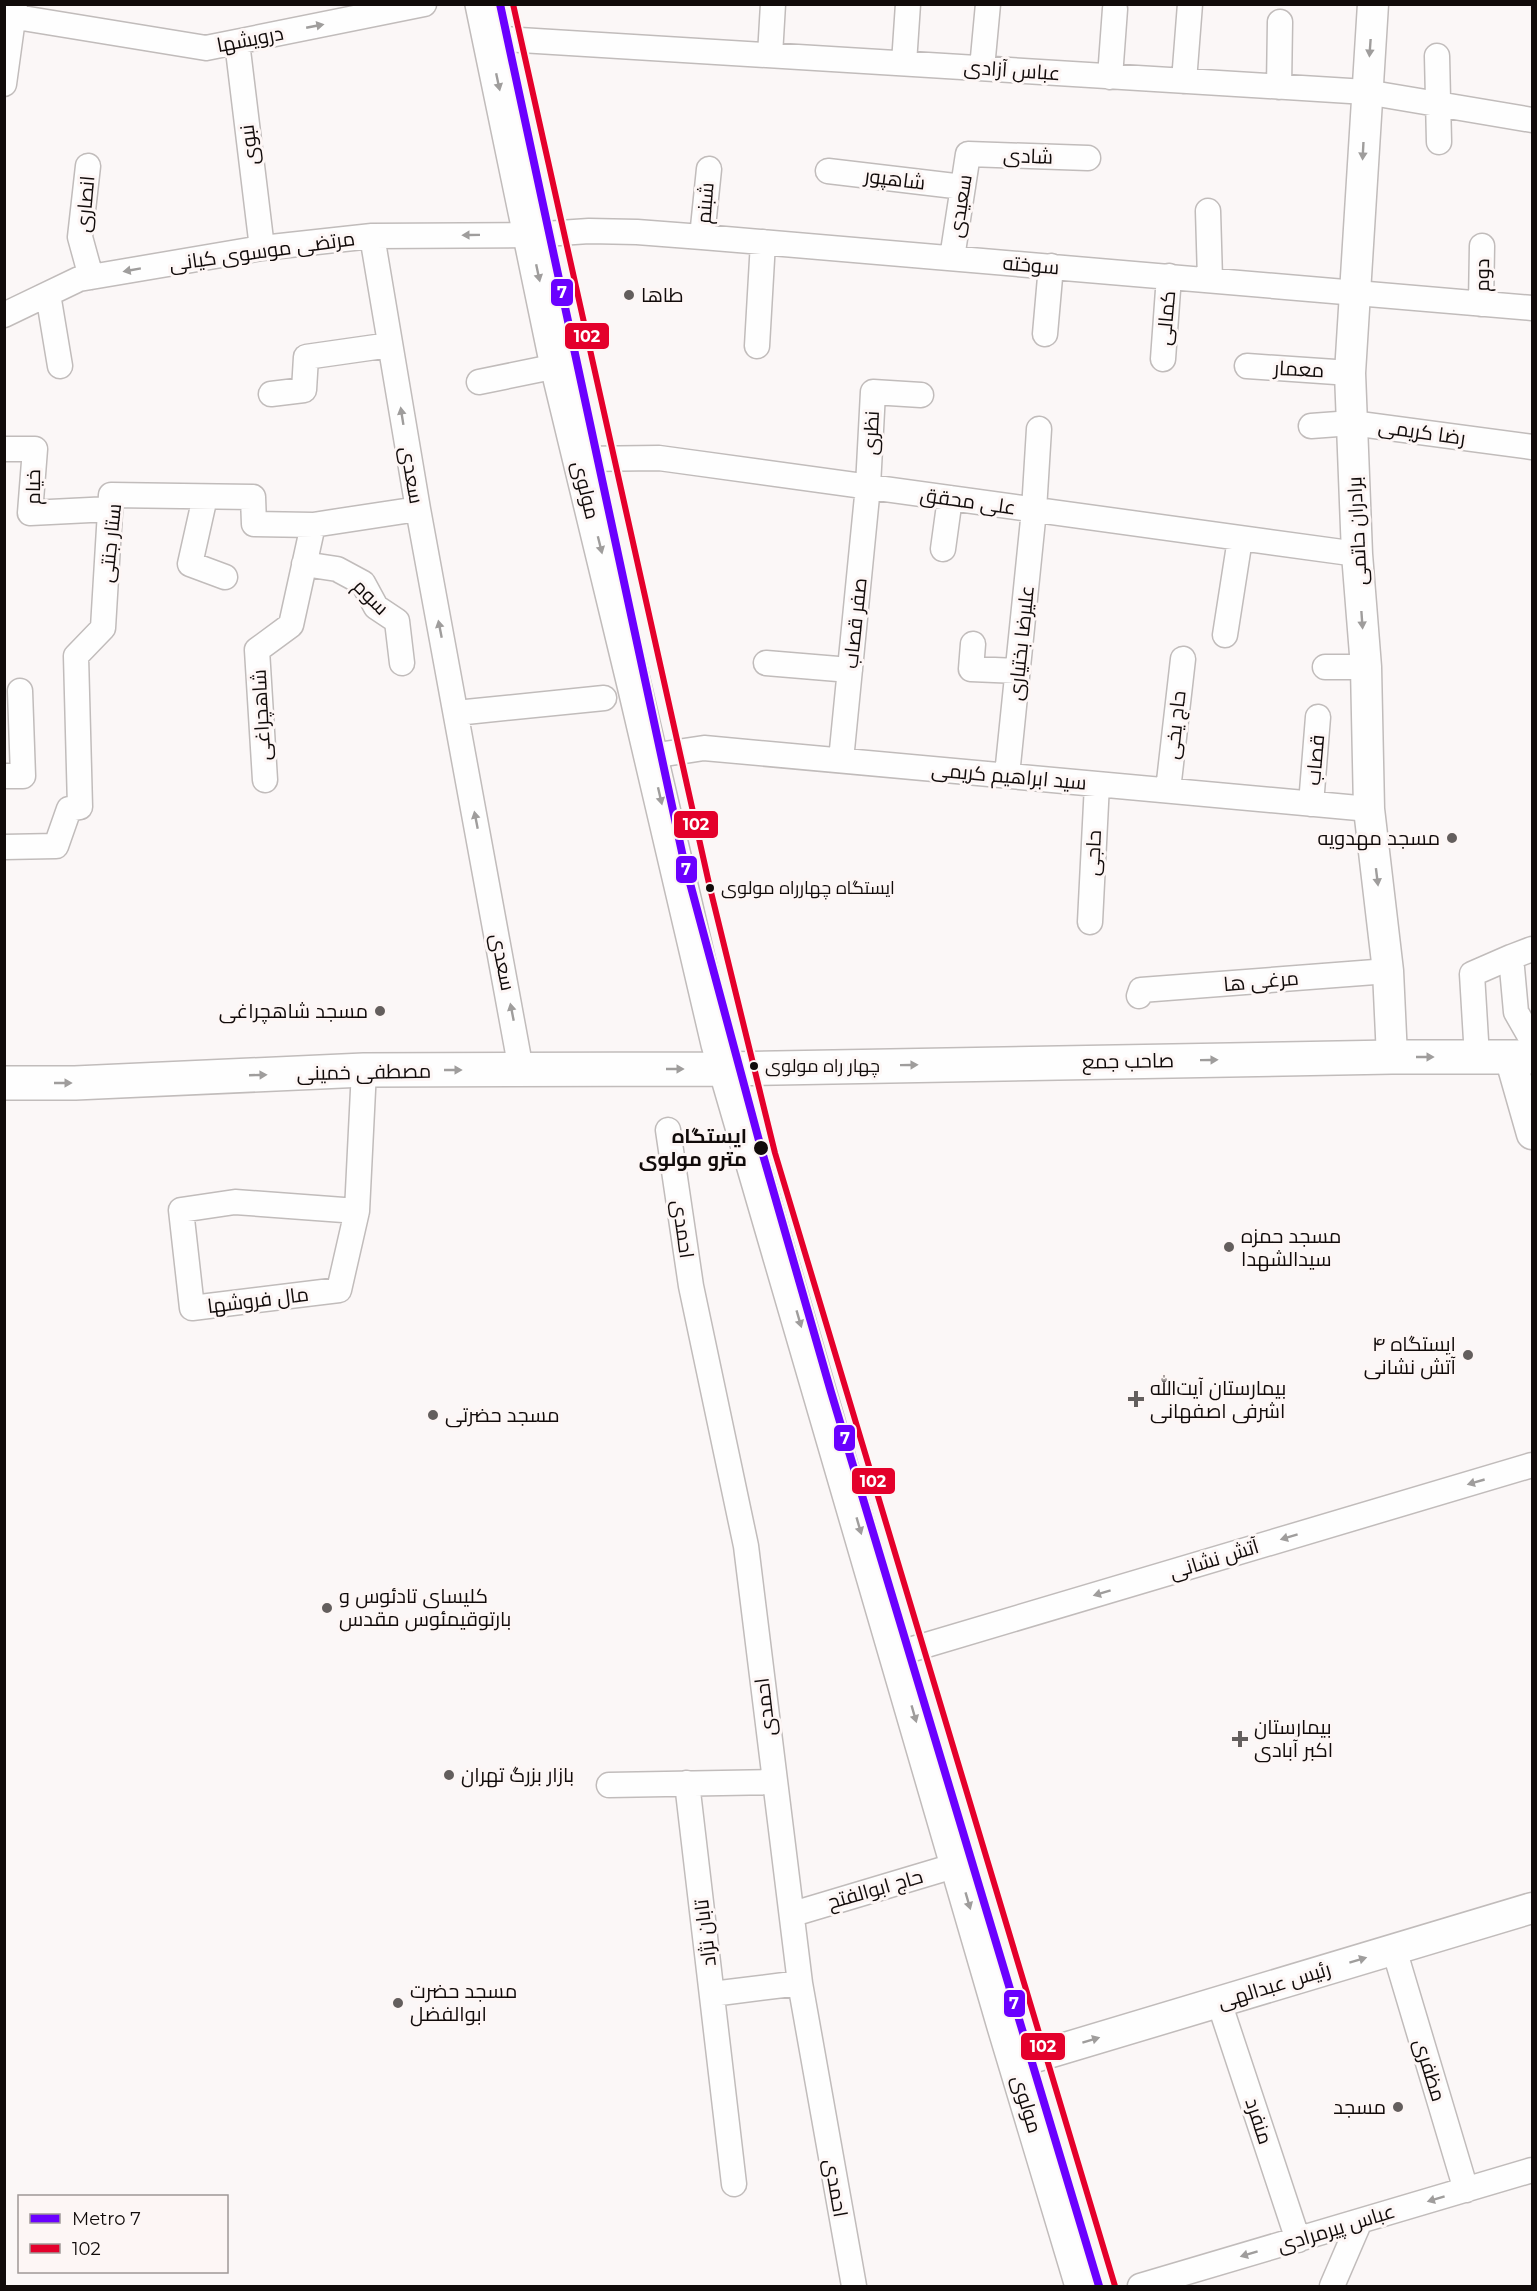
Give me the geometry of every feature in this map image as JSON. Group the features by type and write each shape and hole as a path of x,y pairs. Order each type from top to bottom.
{"main road":[{"name":"مولوی","path":"482,4 578,459 651,756 724,1069 1082,2286"},
{"name":"صاحب جمع","path":"724,1069 1477,1057 1525,1051"},
{"name":"مصطفی خمینی","path":"4,1083 75,1083 364,1070 724,1069"}],"street":[{"name":"درویشها","path":"11,12 206,48 424,4"},
{"path":"770,55 773,4"},
{"path":"904,63 908,4"},
{"path":"982,68 988,4"},
{"path":"1184,81 1190,4"},
{"name":"برادران حاتمی","path":"1373,4 1350,373 1357,554 1366,667 1369,809 1388,970 1392,1057"},
{"path":"1110,76 1115,9"},
{"path":"4,84 11,12"},
{"path":"1279,87 1280,22"},
{"name":"عباس آزادی","path":"489,38 1366,92 1533,120"},
{"name":"نبوی","path":"237,42 262,248"},
{"path":"1437,56 1439,142"},
{"name":"شادی","path":"968,154 1088,158"},
{"name":"سعیدی","path":"952,258 968,154"},
{"name":"انصاری","path":"88,166 80,237 91,277"},
{"name":"شبنم","path":"702,237 709,169"},
{"name":"شاهپور","path":"828,171 963,187"},
{"path":"1208,211 1210,279"},
{"name":"سوخته","path":"530,235 564,232 618,232 702,237 1533,308"},
{"name":"مرتضی موسوی کیانی","path":"4,315 79,279 262,248 372,236 530,235"},
{"name":"سعدی","path":"372,236 418,509 521,1070"},
{"path":"757,346 764,242"},
{"name":"دوم","path":"1481,304 1482,246"},
{"path":"1045,334 1051,266"},
{"name":"کمالی","path":"1163,359 1169,276"},
{"path":"48,294 60,366"},
{"path":"271,394 304,390 306,357 390,345"},
{"path":"479,382 557,366"},
{"name":"معمار","path":"1247,366 1350,373"},
{"name":"نظری","path":"868,486 873,392 921,395"},
{"name":"رضا کریمی","path":"1311,426 1352,423 1533,447"},
{"name":"علیرضا بختیاری","path":"1007,776 1034,510 1039,429"},
{"name":"خیام","path":"4,449 34,449 30,513 110,509"},
{"name":"علی محقق","path":"578,459 659,458 1357,554"},
{"name":"صفر قصاب","path":"841,760 868,486"},
{"name":"ستار جنتی","path":"4,847 56,846 69,809 80,807 76,656 103,628 111,495 253,497 254,524 313,525 418,509"},
{"path":"205,496 190,564 225,577"},
{"path":"943,549 950,498"},
{"name":"شاهچراغی","path":"265,780 257,650 291,625 313,525"},
{"path":"1225,634 1240,539"},
{"name":"سوم","path":"304,564 337,569 363,583 376,607 397,621 402,663"},
{"path":"973,644 971,669 1018,671"},
{"name":"حاج یخی","path":"1168,790 1183,659"},
{"path":"766,663 850,670"},
{"path":"1325,667 1366,667"},
{"path":"4,776 23,776 20,691"},
{"path":"456,713 604,698"},
{"name":"قصاب","path":"1311,804 1318,717"},
{"name":"سید ابراهیم کریمی","path":"651,756 704,748 1369,809"},
{"name":"حاجی","path":"1090,922 1096,784"},
{"path":"1477,1057 1472,974 1522,953 1516,1012 1525,1051 1533,1134"},
{"name":"مرغی ها","path":"1139,996 1141,990 1388,970"},
{"name":"مال فروشها","path":"357,1211 235,1202 181,1210 192,1308 339,1290 357,1211 364,1070"},
{"name":"احمدی","path":"668,1130 691,1286 746,1546 800,1983 854,2286"},
{"name":"آتش نشانی","path":"896,1654 1533,1466"},
{"path":"609,1785 774,1782"},
{"name":"تابان نژاد","path":"687,1784 712,1994 800,1983"},
{"name":"حاج ابوالفتح","path":"793,1914 957,1865"},
{"name":"رئیس عبدالهی","path":"1015,2063 1533,1908"},
{"name":"مظفری","path":"1394,1949 1466,2190"},
{"path":"712,1994 734,2184"},
{"name":"منفرد","path":"1219,2002 1298,2240"},
{"name":"عباس پیرمرادی","path":"1140,2286 1533,2170"},
{"path":"1332,2286 1359,2222"}],"metro line":[{"name":"7","path":"500,4 683,857 761,1148 831,1392 1099,2286"}],"transit line":[{"name":"102","path":"513,4 710,888 775,1153 1115,2286"}],"place":[{"name":"طاها","path":"629,295"},
{"name":"مسجد مهدویه","path":"1452,838"},
{"name":"ایستگاه چهارراه مولوی","path":"710,888"},
{"name":"مسجد شاهچراغی","path":"380,1011"},
{"name":"چهار راه مولوی","path":"754,1066"},
{"name":"ایستگاه مترو مولوی","path":"761,1148"},
{"name":"مسجد حمزه سیدالشهدا","path":"1229,1247"},
{"name":"ایستگاه ۴ آتش نشانی","path":"1468,1355"},
{"name":"بیمارستان آیت‌الله اشرفی اصفهانی","path":"1136,1399"},
{"name":"مسجد حضرتی","path":"433,1415"},
{"name":"کلیسای تادئوس و بارتوقیمئوس مقدس","path":"327,1608"},
{"name":"بیمارستان اکبر آبادی","path":"1240,1739"},
{"name":"بازار بزرگ تهران","path":"449,1775"},
{"name":"مسجد حضرت ابوالفضل","path":"398,2003"},
{"name":"مسجد","path":"1398,2107"}]}
